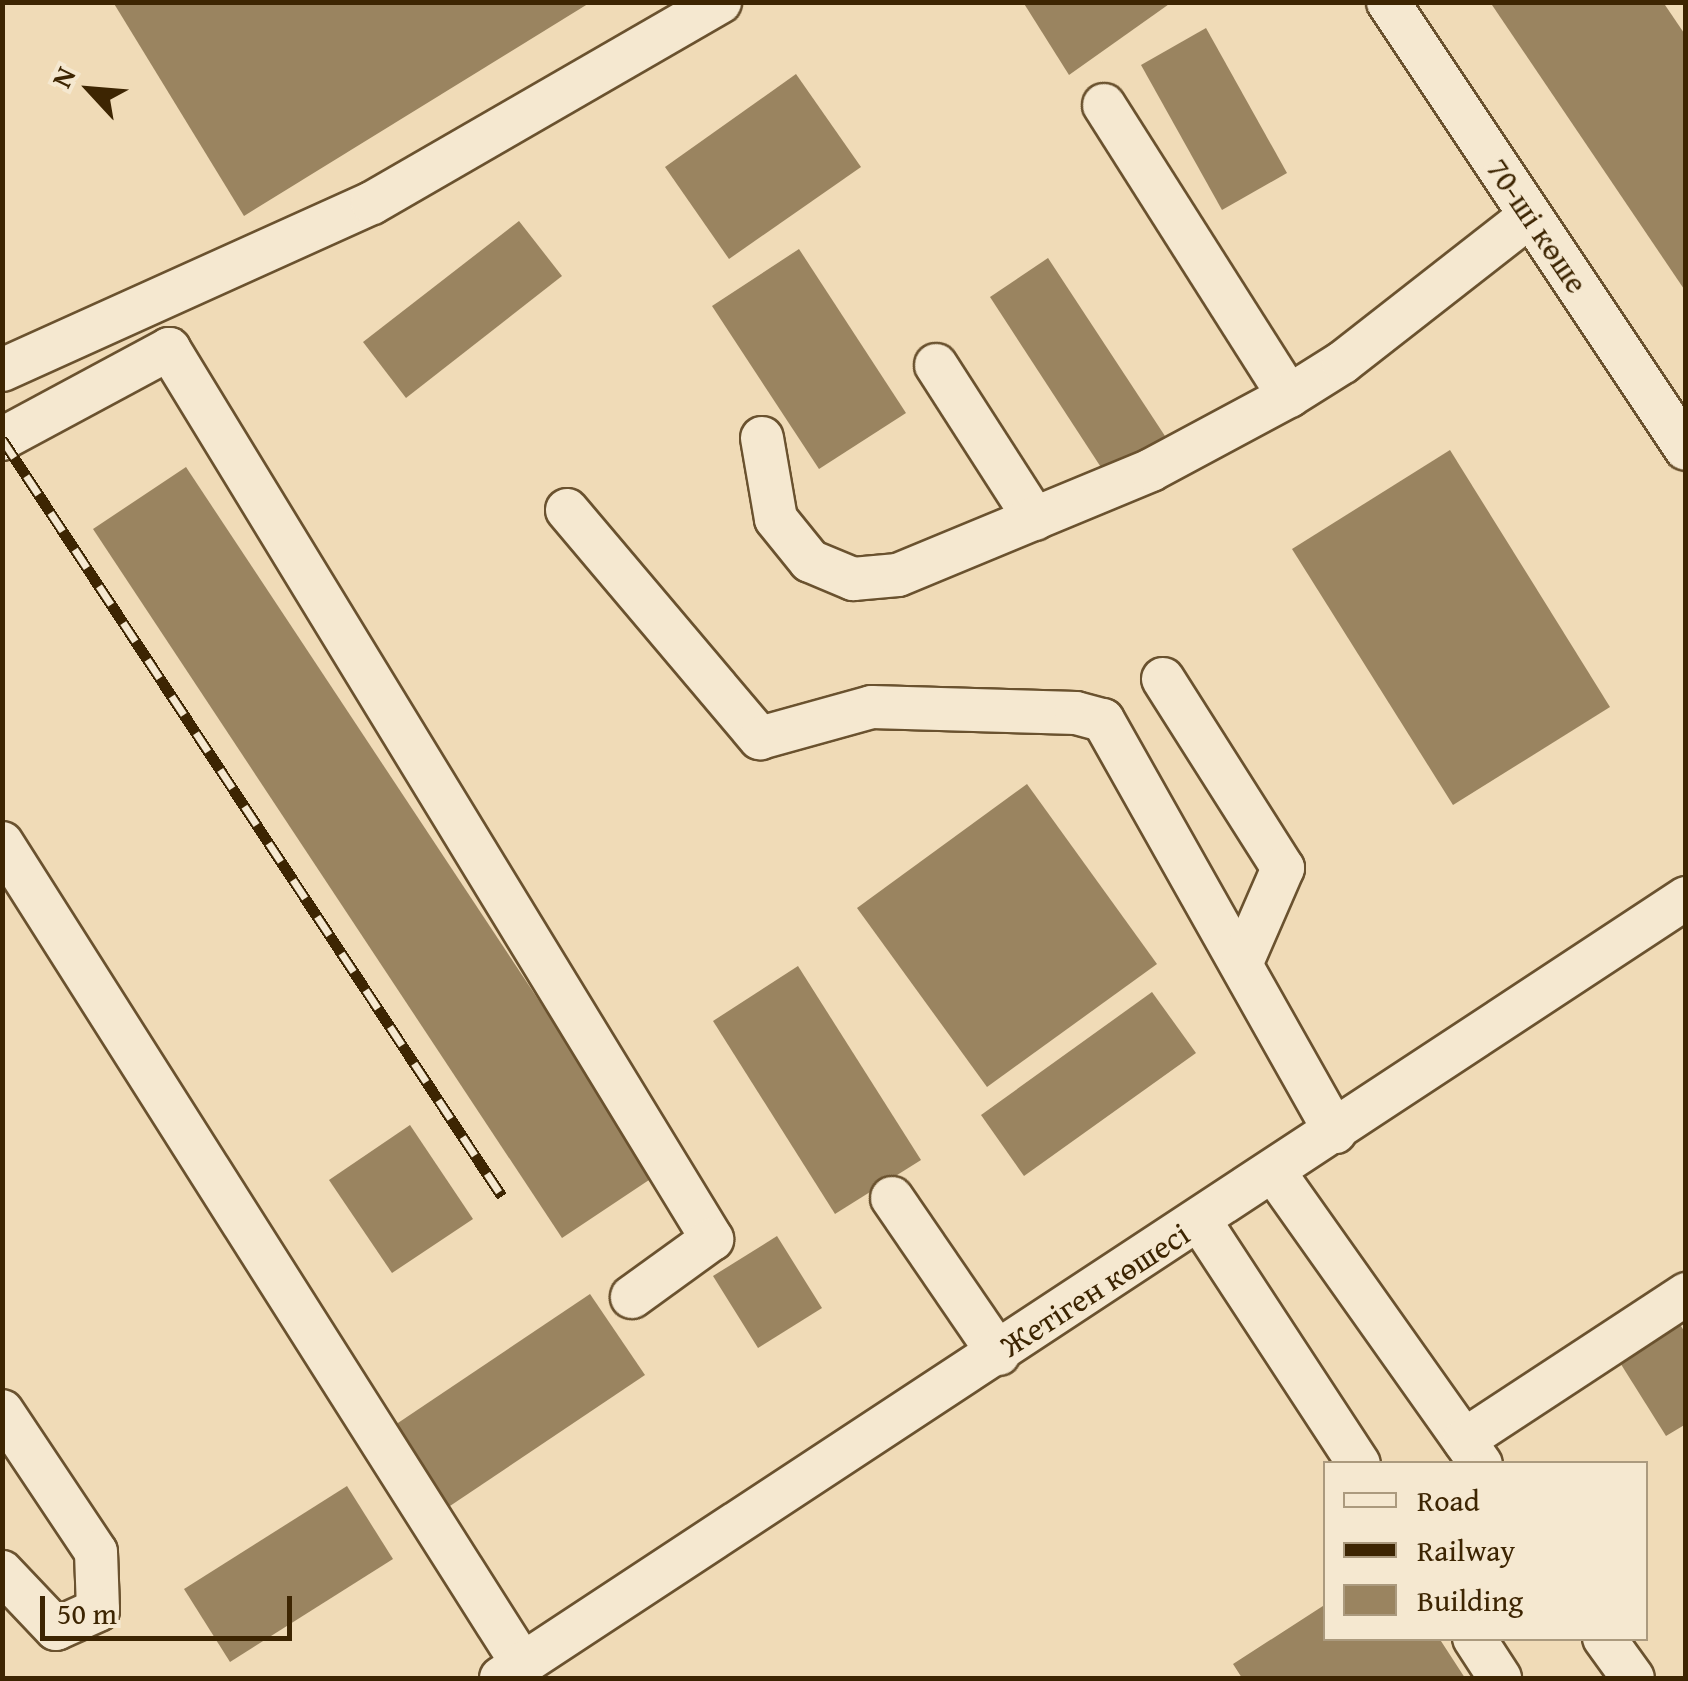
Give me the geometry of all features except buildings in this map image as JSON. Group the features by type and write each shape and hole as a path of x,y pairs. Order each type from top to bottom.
{"street":[{"path":"2,370 372,203 720,2"},
{"name":"70-ші көше","path":"1388,2 1686,449"},
{"path":"1104,105 1288,396"},
{"path":"762,438 776,518 810,561 853,579 898,575 1151,470 1288,396 1343,362 1530,216"},
{"path":"2,439 168,349 712,1239 632,1297"},
{"path":"936,365 1035,518"},
{"path":"567,510 760,738 872,707 1076,713 1103,720 1243,960 1335,1132"},
{"path":"1163,678 1283,868 1243,960"},
{"path":"2,843 512,1672"},
{"name":"Жетіген көшесі","path":"512,1672 1686,898"},
{"path":"1274,1172 1473,1452 1686,1294"},
{"path":"892,1198 999,1354"},
{"path":"1200,1221 1357,1461"},
{"path":"2,1411 96,1552 98,1610 56,1629 2,1572"},
{"path":"1476,1641 1500,1678"},
{"path":"1606,1641 1632,1678"}],"railway":[{"path":"2,439 502,1196"}]}
